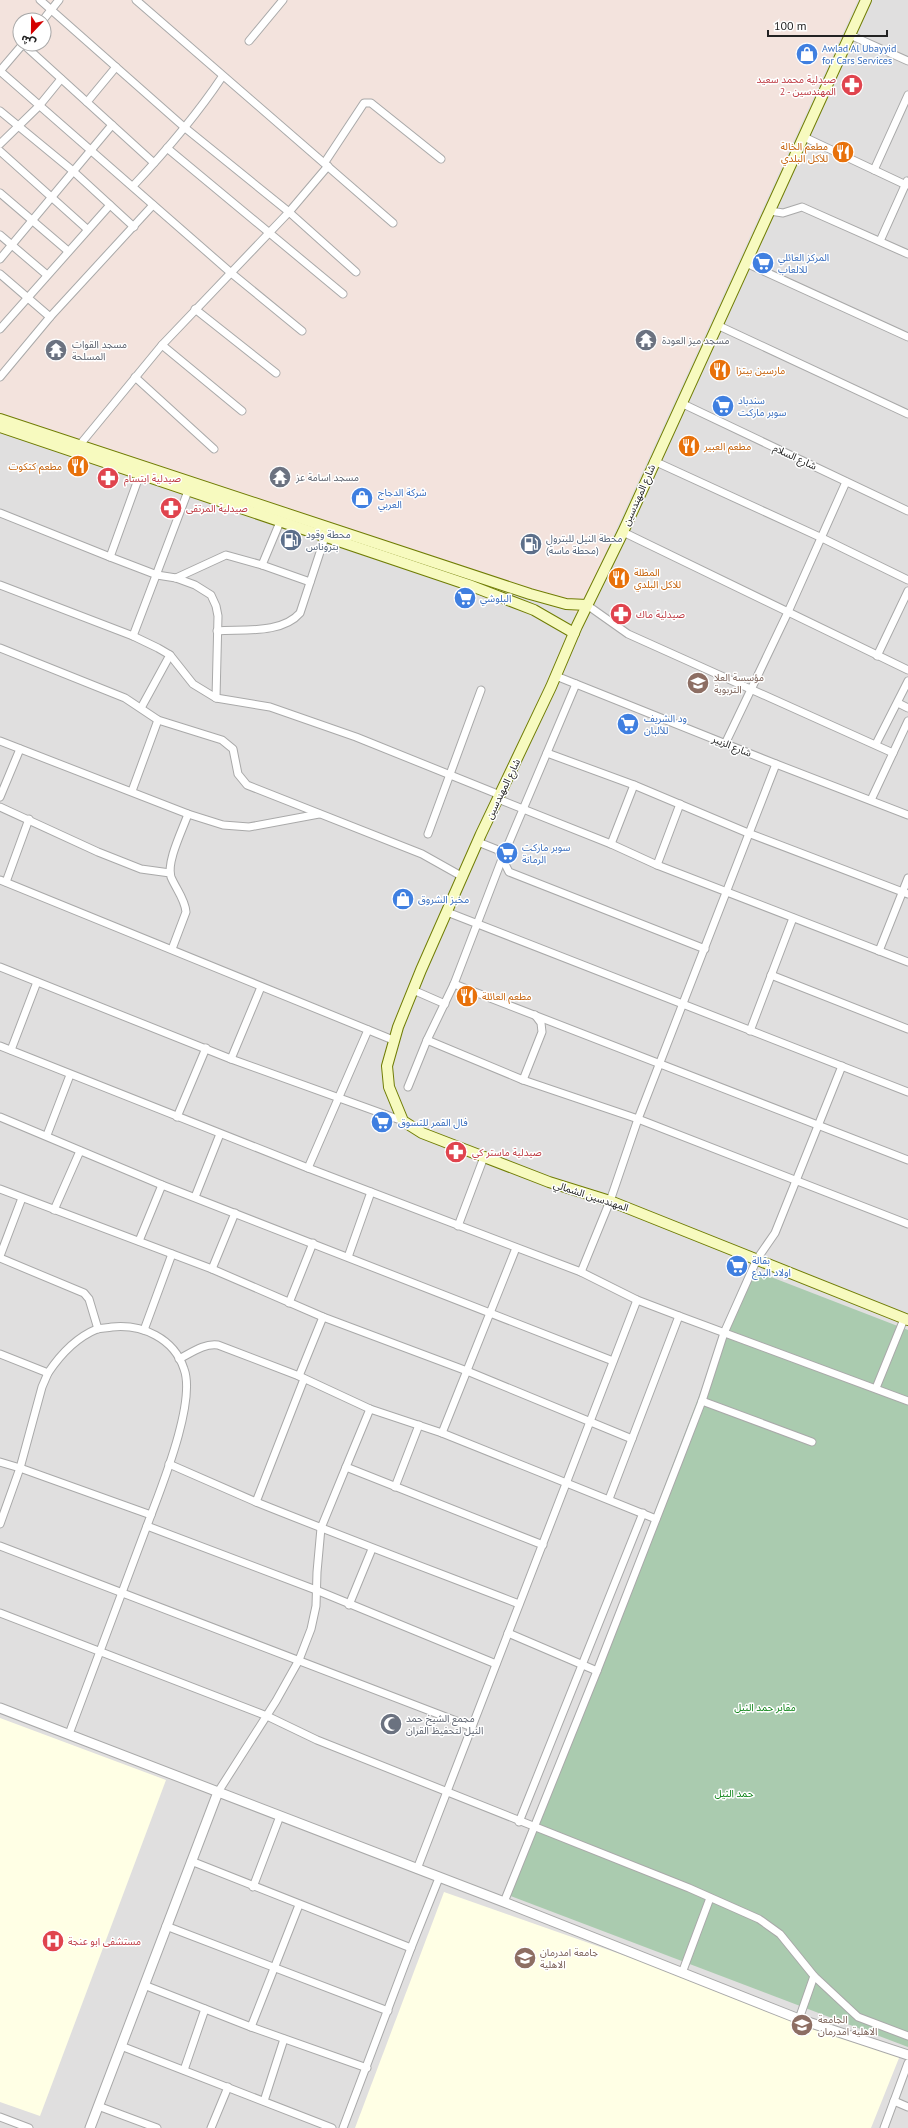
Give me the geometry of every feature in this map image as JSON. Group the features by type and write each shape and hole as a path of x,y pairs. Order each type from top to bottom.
{"main road":[{"name":"شارع المهندسين","path":"413,990 478,842 556,676 587,605 623,532 654,461 866,0"},
{"path":"0,419 140,474 280,522 300,523 325,537 566,604 587,605"},
{"path":"0,427 77,448 422,564 534,610 574,633"},
{"path":"403,1121 393,1100 387,1080 388,1066 393,1040 413,990"},
{"name":"المهندسين الشمالي","path":"403,1121 422,1133 549,1182 610,1201 906,1319"}],"street":[{"path":"40,0 184,127 289,212 356,272"},
{"path":"51,10 60,0"},
{"path":"136,0 222,76 327,164 393,223"},
{"path":"249,41 282,0"},
{"path":"850,35 908,61"},
{"path":"16,52 0,71 230,272 302,331"},
{"path":"32,52 154,163"},
{"path":"87,102 116,67"},
{"path":"133,186 184,127 222,76"},
{"path":"0,144 39,106 61,79"},
{"path":"874,170 908,96"},
{"path":"77,448 162,345 230,272 289,212 327,164 364,103 370,103 441,159"},
{"path":"0,111 17,127 73,171 134,227"},
{"path":"0,259 112,125"},
{"path":"804,137 874,170 907,182 880,241"},
{"path":"167,148 343,294"},
{"path":"0,151 87,229"},
{"path":"0,194 68,251"},
{"path":"0,329 2,321 28,297 87,229 110,205"},
{"path":"0,377 50,317 153,205"},
{"path":"770,211 783,212 802,207 908,254"},
{"path":"0,234 47,275"},
{"path":"746,263 908,337"},
{"path":"0,274 50,317"},
{"path":"195,309 276,373"},
{"path":"717,325 908,414"},
{"path":"162,345 242,411"},
{"path":"135,377 214,449"},
{"name":"شارع السلام","path":"681,403 908,511"},
{"path":"654,461 822,538 908,580"},
{"path":"110,557 140,474"},
{"path":"725,744 788,612 846,482"},
{"path":"133,636 188,490"},
{"path":"0,513 157,575 176,578 194,585 211,596 216,606 216,698"},
{"path":"262,565 280,522"},
{"path":"623,532 908,670"},
{"path":"217,630 276,627 288,622 300,613 325,537"},
{"path":"176,578 226,554 310,582"},
{"path":"0,585 133,636 170,655 193,684 216,698 270,707 356,737 450,774 524,810 611,844 657,865 908,962"},
{"path":"877,656 908,591"},
{"path":"587,605 628,634 752,688 893,753"},
{"path":"0,648 125,698 158,720 227,743 233,749 238,774 244,783 422,854 463,877"},
{"path":"141,708 170,655"},
{"name":"شارع الزبير","path":"556,676 908,815"},
{"path":"876,744 908,681"},
{"path":"408,1087 427,1040 454,984 502,858 524,810 546,753 576,684"},
{"path":"428,834 481,690"},
{"path":"898,703 908,708"},
{"path":"132,791 158,720"},
{"path":"870,800 908,721"},
{"path":"0,741 188,814 236,827 249,827 319,814"},
{"path":"0,798 20,749"},
{"path":"546,753 634,785 748,832 905,893"},
{"path":"581,1272 610,1201 638,1119 727,892 748,832 776,764"},
{"path":"611,844 634,785"},
{"path":"657,865 680,804"},
{"path":"0,807 98,852 141,869 170,873"},
{"path":"172,949 186,912 185,905 170,873 172,859 188,814"},
{"path":"29,819 3,881 393,1040"},
{"path":"478,842 498,850 509,872 705,949"},
{"path":"879,951 905,893 908,878"},
{"path":"447,912 908,1092"},
{"path":"750,1031 793,918"},
{"path":"0,967 231,1059 338,1096 403,1121"},
{"path":"771,975 908,1029"},
{"path":"11,1050 37,982"},
{"path":"454,984 908,1160"},
{"path":"231,1059 261,987"},
{"path":"413,990 445,1004"},
{"path":"523,1080 542,1032 541,1023 535,1015"},
{"path":"308,1168 368,1030"},
{"path":"427,1040 523,1080 638,1119 908,1224"},
{"path":"0,1046 220,1134 581,1272 638,1300 679,1316 908,1400"},
{"path":"177,1117 206,1048"},
{"path":"504,1902 597,1671 702,1401 724,1333 758,1259 775,1232 797,1181 817,1126 842,1066"},
{"path":"47,1135 70,1075"},
{"path":"0,1116 47,1135 80,1152 162,1185 614,1361"},
{"path":"195,1197 220,1134"},
{"path":"54,1210 80,1152"},
{"path":"458,1226 484,1157"},
{"path":"139,1241 162,1185"},
{"path":"0,1189 212,1269 290,1304 467,1371 632,1439"},
{"path":"348,1257 371,1192"},
{"path":"22,1198 0,1257 84,1293 89,1299 98,1329"},
{"path":"212,1269 235,1213"},
{"path":"290,1304 313,1243"},
{"path":"442,1433 516,1248"},
{"path":"144,1330 172,1254"},
{"path":"417,1869 566,1482 638,1300"},
{"path":"608,1499 679,1316"},
{"path":"256,1502 323,1317"},
{"path":"876,1388 906,1319"},
{"path":"0,1524 20,1468 42,1387 48,1373 71,1345 98,1329 117,1327 144,1330 161,1338 172,1348 185,1369 186,1394 169,1464 69,1734"},
{"path":"179,1359 212,1344 301,1377 370,1409 442,1433 656,1519"},
{"path":"0,1354 48,1373"},
{"path":"702,1401 812,1442"},
{"path":"90,2128 218,1792 267,1716 298,1660 315,1617 321,1528 370,1409"},
{"path":"395,1486 419,1425"},
{"path":"0,1462 151,1515"},
{"path":"169,1464 256,1502 372,1549 402,1558 519,1604"},
{"path":"346,1467 543,1545"},
{"path":"519,1822 583,1666 643,1513"},
{"path":"147,1526 316,1590 349,1605 496,1664"},
{"path":"0,1546 472,1727"},
{"path":"349,1605 372,1549"},
{"path":"0,1613 100,1653 267,1716 317,1740 519,1822 689,1888 759,1919 773,1928 814,1976 858,2017 908,2036"},
{"path":"508,1633 597,1671"},
{"path":"0,1708 504,1902 799,2019 908,2056"},
{"path":"253,1887 280,1816"},
{"path":"191,1862 410,1948"},
{"path":"344,2128 410,1948 439,1878"},
{"path":"682,1973 710,1898"},
{"path":"251,2027 299,1905"},
{"path":"166,1926 388,2011"},
{"path":"799,2019 814,1976"},
{"path":"144,1985 251,2027 367,2068"},
{"path":"184,2070 205,2009"},
{"path":"264,2101 284,2039"},
{"path":"121,2046 332,2128"},
{"path":"884,2128 908,2063"},
{"path":"210,2128 228,2087"},
{"path":"894,2100 908,2107"},
{"path":"98,2106 158,2128"},
{"path":"0,2117 29,2128"}],"shaded area":[{"path":"0,0 908,0 908,2128 0,2128"},
{"path":"0,0 858,0 578,613 0,425"},
{"name":"مستشفى ابو عنجة","path":"0,1718 166,1780 40,2116 0,2102"},
{"name":"جامعة امدرمان الاهلية","path":"444,1892 901,2053 871,2128 355,2128"}],"green space":[{"name":"مقابر حمد النيل","path":"748,1268 908,1330 908,2047 508,1895"}],"place":[{"name":"Awlad Al Ubayyid for Cars Services","path":"807,54"},
{"name":"صيدلية محمد سعيد 2 - المهندسين","path":"852,85"},
{"name":"مطعم الخالة للأكل البلدي","path":"843,152"},
{"name":"المركز العائلي للالعاب","path":"763,263"},
{"name":"مسجد ميز العودة","path":"646,340"},
{"name":"مسجد القوات المسلحة","path":"56,350"},
{"name":"مارسين بيتزا","path":"720,370"},
{"name":"سندباد سوبر ماركت","path":"723,406"},
{"name":"مطعم العبير","path":"689,446"},
{"name":"مطعم كتكوت","path":"78,466"},
{"name":"مسجد اسامة عز","path":"280,477"},
{"name":"صيدلية ابتسام","path":"108,478"},
{"name":"شركة الدجاج العربي","path":"362,498"},
{"name":"صيدلية المرتقى","path":"171,508"},
{"name":"محطة وقود بتروناس","path":"291,540"},
{"name":"محطة النيل للبترول (محطة ماسة)","path":"531,544"},
{"name":"المظلة للاكل البلدي","path":"619,578"},
{"name":"البلوشي","path":"465,598"},
{"name":"صيدلية ماك","path":"621,614"},
{"name":"مؤسسة العلا التربوية","path":"698,683"},
{"name":"ود الشريف للألبان","path":"628,724"},
{"name":"سوبر ماركت الرمانة","path":"507,853"},
{"name":"مخبز الشروق","path":"403,899"},
{"name":"مطعم العائلة","path":"467,996"},
{"name":"فال القمر للتسوق","path":"382,1122"},
{"name":"صيدلية ماستر كي","path":"456,1152"},
{"name":"بقالة اولاد البدع","path":"737,1266"},
{"name":"مجمع الشيخ حمد النيل لتحفيظ القران","path":"391,1724"},
{"name":"مستشفى ابو عنجة","path":"53,1941"},
{"name":"جامعة امدرمان الاهلية","path":"525,1958"},
{"name":"الجامعة الاهلية امدرمان","path":"802,2025"}],"park label":[{"name":"حمد النيل","path":"734,1793"}]}
